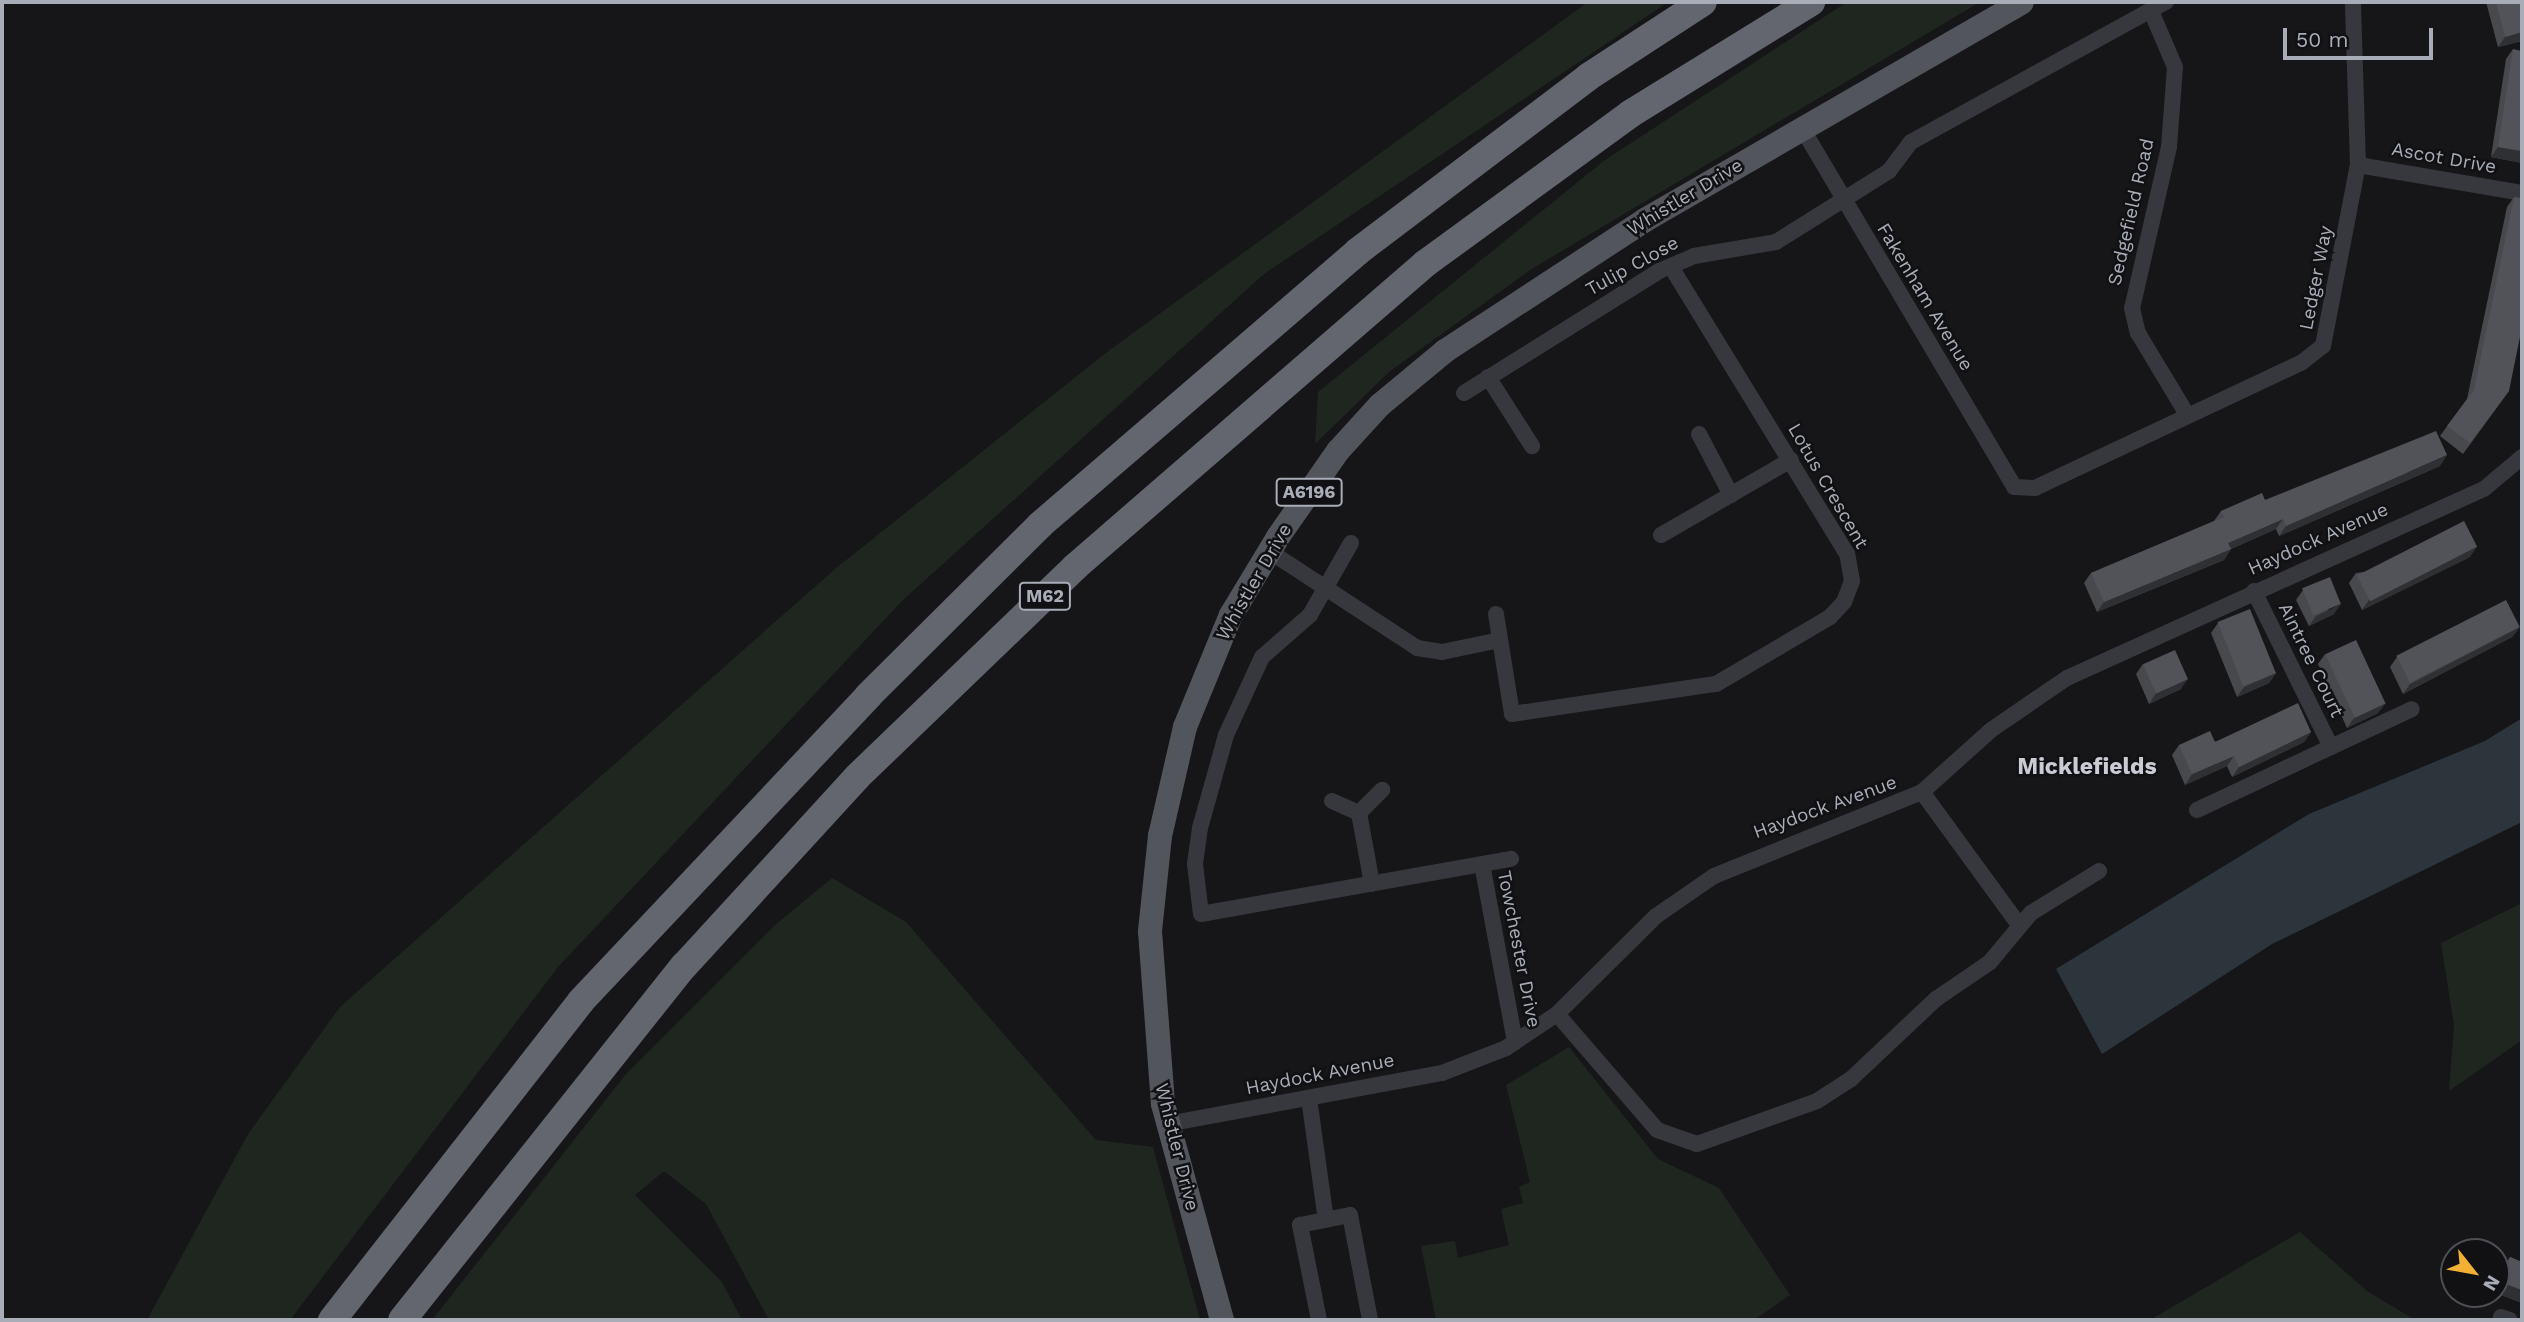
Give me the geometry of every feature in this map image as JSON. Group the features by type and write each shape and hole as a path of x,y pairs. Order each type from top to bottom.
{"highway":[{"name":"M62","path":"332,1320 581,1000 868,696 1040,525 1357,252 1588,77 1703,2"},
{"name":"M62","path":"402,1320 684,966 857,777 1075,567 1426,263 1630,114 1811,2"}],"main road":[{"name":"Whistler Drive","path":"1222,1320 1167,1124 1151,999 1150,931 1160,836 1202,678 1269,551 1338,451 1380,405 1445,351 1645,220 2022,2"}],"street":[{"path":"1844,201 1889,171 1911,142 2166,2"},
{"name":"Ledger Way","path":"2014,487 2047,485 2186,413 2301,363 2323,346 2358,165 2353,2"},
{"name":"Sedgefield Road","path":"2151,11 2169,41 2175,67 2166,166 2132,308 2138,333 2186,413"},
{"name":"Fakenham Avenue","path":"1802,128 2014,487"},
{"name":"Ascot Drive","path":"2358,165 2522,193"},
{"name":"Tulip Close","path":"1464,393 1694,256 1765,246 1844,201"},
{"name":"Lotus Crescent","path":"1500,640 1512,714 1716,684 1830,617 1852,581 1847,554 1672,268"},
{"path":"1488,377 1532,446"},
{"path":"1699,434 1731,495"},
{"name":"Haydock Avenue","path":"1167,1124 1442,1073 1515,1042 1557,1014 1656,916 1714,876 1922,792 1992,730 2067,678 2484,489 2522,457"},
{"path":"1661,535 1791,460"},
{"path":"1327,589 1351,543"},
{"path":"1269,551 1417,648 1442,652 1500,640 1496,614"},
{"name":"Towchester Drive","path":"1327,589 1300,626 1262,657 1222,747 1198,840 1201,914 1511,859"},
{"name":"Aintree Court","path":"2254,591 2331,747"},
{"name":"Aintree Court","path":"2197,810 2412,709"},
{"path":"1359,813 1382,790"},
{"path":"1922,792 2019,925"},
{"path":"1332,801 1359,813"},
{"path":"1359,813 1372,884"},
{"name":"Towchester Drive","path":"1482,864 1515,1042"},
{"path":"1557,1014 1657,1130 1697,1144 1816,1101 1851,1079 1936,999 1990,962 2019,925 2099,870"},
{"path":"1309,1098 1326,1220"},
{"path":"1319,1320 1300,1225 1350,1215 1370,1320"}],"shaded area":[{"path":"1588,2 1668,2 1264,274 903,600 558,967 290,1320 147,1320 248,1134 340,1007 835,569 1107,352"},
{"path":"1847,2 1980,2 1530,270 1389,372 1315,444 1318,392 1605,160"},
{"path":"2522,718 2522,822 2272,944 2102,1054 2056,969 2309,814 2485,741"},
{"path":"832,878 906,922 1096,1140 1153,1147 1200,1320 769,1320 706,1204 664,1171 635,1195 722,1282 742,1320 432,1320 626,1074 775,925"},
{"path":"2522,903 2522,1040 2449,1091 2454,1025 2441,943"},
{"path":"1569,1047 1658,1159 1719,1188 1790,1295 1754,1320 1436,1320 1421,1246 1455,1241 1458,1258 1509,1245 1501,1209 1523,1203 1519,1187 1530,1182 1506,1085"},
{"path":"2300,1232 2367,1291 2415,1320 2150,1320"}],"building":[{"path":"2496,2 2522,2 2522,32 2505,37"},
{"path":"2513,49 2522,51 2522,151 2498,147"},
{"path":"2514,197 2522,198 2522,327 2509,391 2470,443 2447,426 2474,390"},
{"path":"2436,431 2447,455 2286,526 2283,519 2228,543 2231,549 2104,602 2091,573 2224,517 2221,511 2262,493 2265,500"},
{"path":"2464,521 2477,547 2370,601 2357,575"},
{"path":"2330,577 2341,604 2313,615 2302,588"},
{"path":"2506,600 2520,627 2410,683 2396,656"},
{"path":"2250,609 2276,673 2243,686 2218,622"},
{"path":"2356,640 2386,703 2355,718 2325,654"},
{"path":"2175,650 2188,679 2156,693 2143,664"},
{"path":"2298,703 2311,732 2239,767 2234,756 2192,774 2179,745 2210,731 2215,742"},
{"path":"2510,1257 2522,1262 2522,1290 2510,1285"}],"district":[{"name":"Micklefields","path":"2087,767"}]}
